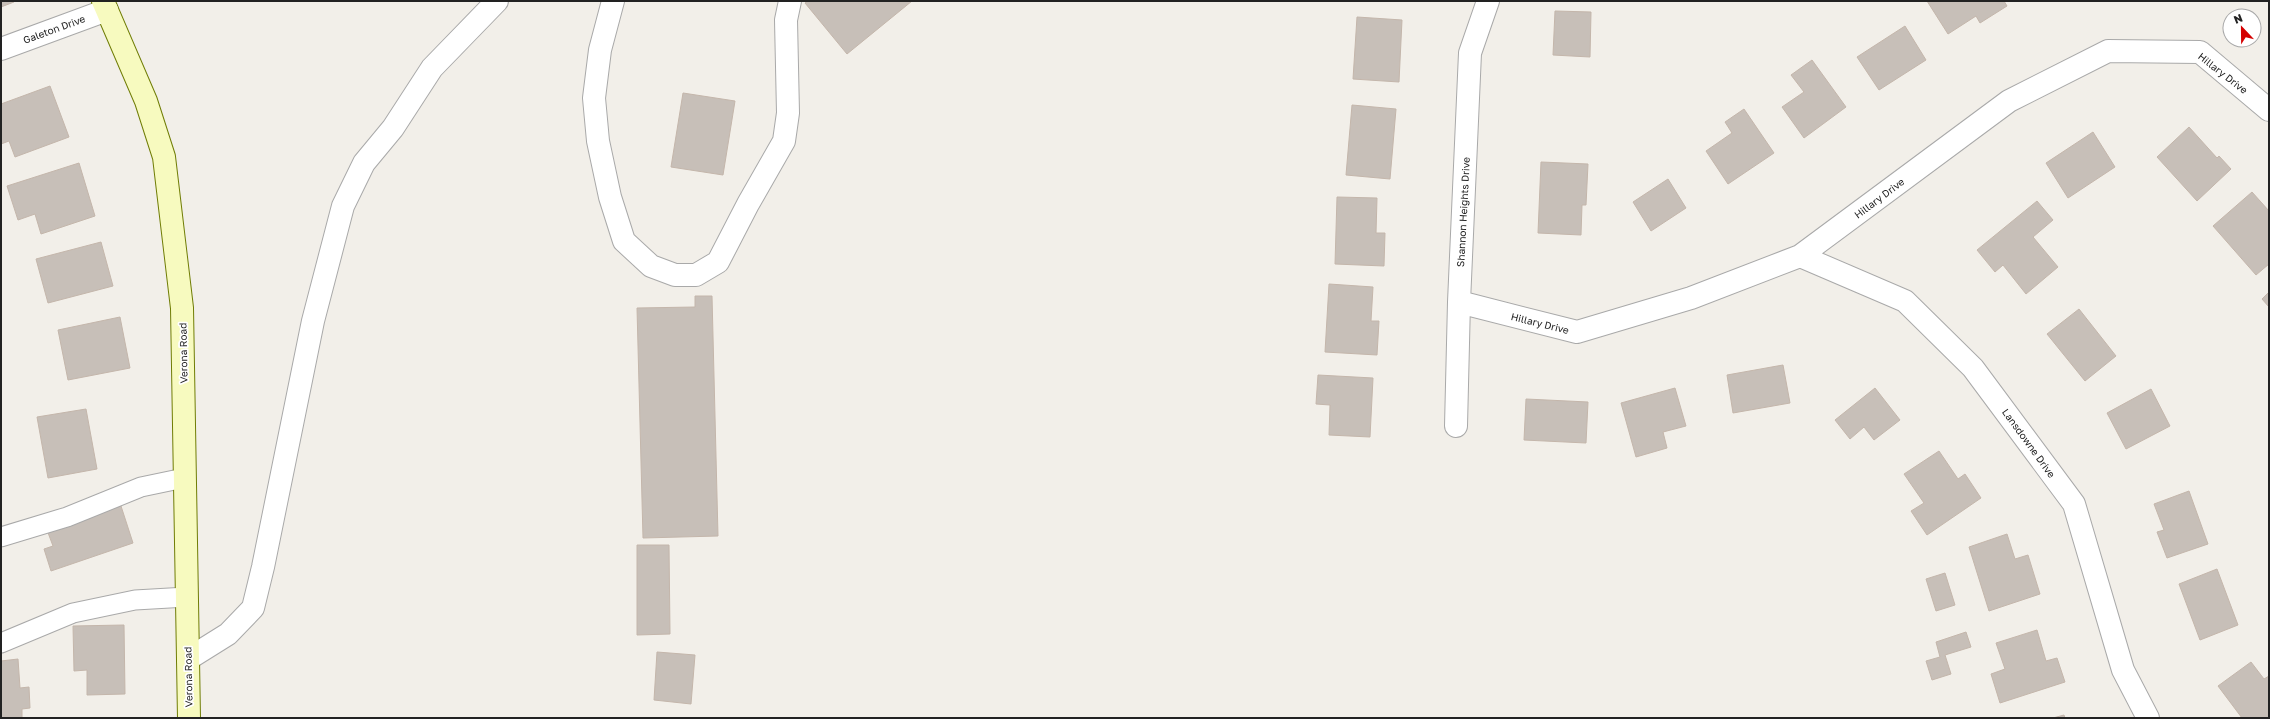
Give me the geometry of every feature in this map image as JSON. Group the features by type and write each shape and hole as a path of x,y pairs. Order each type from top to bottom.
{"street":[{"path":"188,658 228,634 253,608 264,567 313,322 343,206 364,163 394,128 432,68 497,1"},
{"path":"613,1 600,50 594,98 598,141 610,197 624,241 651,266 675,275 696,275 718,262 748,204 784,141 788,113 786,20 790,1"},
{"name":"Shannon Heights Drive","path":"1456,426 1459,302 1470,53 1488,1"},
{"name":"Verona Road","path":"105,5 146,101 164,157 182,308 189,718"},
{"name":"Galeton Drive","path":"1,49 105,5"},
{"name":"Hillary Drive","path":"1459,302 1577,332 1691,298 1800,256 2009,101 2108,51 2200,52 2269,110"},
{"name":"Lansdowne Drive","path":"1800,256 1905,301 1973,368 2074,504 2122,670 2148,718"}],"lane":[{"path":"1,537 67,517 141,487 184,478"},
{"path":"1,643 73,613 135,600 187,596"}],"building":[{"path":"1,1 13,1 14,2 1,7"},
{"path":"808,1 912,1 847,54 805,3"},
{"path":"1927,1 2004,1 2007,6 1980,23 1976,16 1948,34"},
{"path":"1555,11 1591,12 1590,57 1553,55"},
{"path":"1357,17 1402,20 1399,82 1353,79"},
{"path":"1905,26 1926,60 1879,90 1857,57"},
{"path":"1812,60 1846,107 1804,138 1782,107 1804,92 1791,75"},
{"path":"50,86 69,137 15,157 9,141 1,144 1,104"},
{"path":"683,93 735,101 723,175 671,167"},
{"path":"1352,105 1396,109 1390,179 1346,175"},
{"path":"1744,109 1774,153 1728,184 1706,151 1732,133 1725,122"},
{"path":"2189,127 2217,158 2219,156 2231,169 2197,201 2157,157"},
{"path":"2093,132 2115,167 2068,198 2046,163"},
{"path":"1541,162 1588,164 1586,205 1582,205 1581,235 1538,233"},
{"path":"79,163 95,216 41,234 35,214 18,220 7,186"},
{"path":"1668,179 1686,208 1651,231 1633,202"},
{"path":"2252,192 2269,211 2269,264 2256,275 2213,226"},
{"path":"1337,197 1377,198 1376,233 1385,233 1384,266 1335,264"},
{"path":"2037,201 2053,220 2033,237 2058,267 2026,294 2003,265 1995,272 1977,250"},
{"path":"101,242 113,286 48,303 36,259"},
{"path":"1329,284 1373,287 1371,321 1379,321 1377,355 1325,352"},
{"path":"2269,292 2269,307 2262,299"},
{"path":"695,296 712,296 718,536 643,538 637,308 695,307"},
{"path":"2079,309 2116,356 2085,381 2047,334"},
{"path":"120,317 130,368 68,380 58,330"},
{"path":"1783,365 1790,403 1733,413 1727,375"},
{"path":"1318,375 1373,378 1370,437 1329,435 1330,405 1316,404"},
{"path":"1675,388 1686,426 1663,432 1667,448 1636,457 1621,403"},
{"path":"1875,388 1900,420 1874,440 1864,427 1850,439 1835,420"},
{"path":"2151,389 2170,426 2126,449 2107,413"},
{"path":"1526,399 1588,402 1586,443 1524,440"},
{"path":"86,409 97,469 48,478 37,417"},
{"path":"1939,451 1958,479 1965,474 1981,498 1927,535 1911,511 1924,503 1904,474"},
{"path":"2189,491 2208,544 2167,558 2157,532 2164,530 2154,504"},
{"path":"121,506 133,543 51,571 44,549 53,546 47,530"},
{"path":"2007,534 2015,559 2028,555 2040,594 1989,611 1969,547"},
{"path":"637,545 669,545 670,634 637,635"},
{"path":"2217,569 2238,625 2200,640 2179,584"},
{"path":"1945,573 1955,605 1936,611 1926,579"},
{"path":"124,625 125,694 87,695 87,670 74,671 73,626"},
{"path":"2037,630 2046,661 2057,658 2065,682 2000,703 1991,674 2005,669 1996,643"},
{"path":"1966,632 1971,647 1945,655 1951,674 1932,680 1926,661 1940,657 1936,642"},
{"path":"657,652 695,655 691,704 654,700"},
{"path":"18,659 20,688 29,687 30,708 22,709 22,718 1,718 1,661"},
{"path":"2251,662 2264,679 2269,676 2269,718 2242,718 2218,686"},
{"path":"2064,715 2065,718 2053,718"}]}
